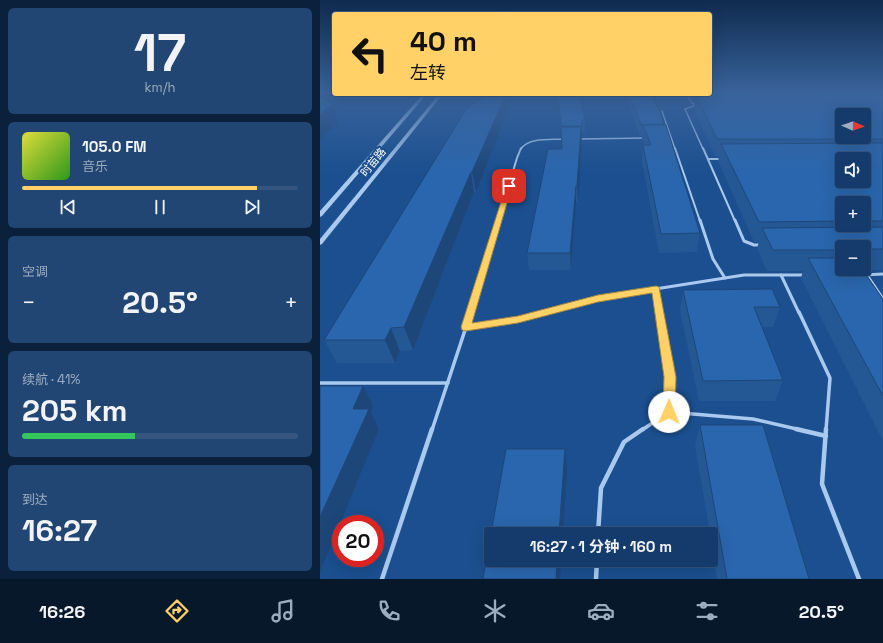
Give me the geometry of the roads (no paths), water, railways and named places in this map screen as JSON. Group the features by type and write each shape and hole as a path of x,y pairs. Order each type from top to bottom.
{"street":[{"name":"时苗路","path":"320,215 403,120"},
{"name":"时苗路","path":"320,243 420,120"}],"lane":[{"path":"665,120 712,259 725,278"},
{"path":"691,120 744,241 754,245 762,245"},
{"path":"382,579 448,383 522,147 534,141 568,138"},
{"path":"576,138 647,138"},
{"path":"663,138 671,138"},
{"path":"709,159 725,159"},
{"path":"871,274 883,274"},
{"path":"466,327 518,319 598,298 744,275 812,275"},
{"path":"781,275 830,378 822,484 859,579"},
{"path":"868,276 883,299"},
{"path":"656,289 670,377 669,412"},
{"path":"320,383 448,383"},
{"path":"598,527 601,488 624,442 669,412 753,419 826,436"},
{"path":"596,579 597,567"}]}
